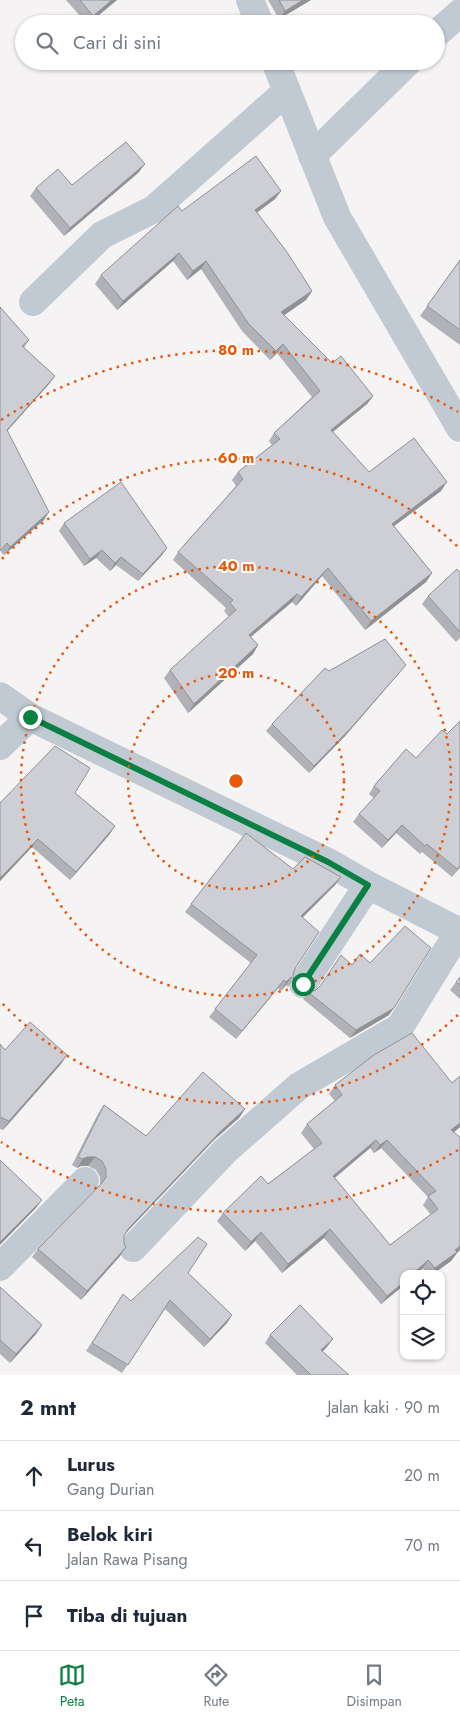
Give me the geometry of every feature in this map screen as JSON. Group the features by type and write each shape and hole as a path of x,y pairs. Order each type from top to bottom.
{"street":[{"path":"250,0 256,15"},
{"path":"278,70 338,217 460,428"},
{"path":"312,156 400,70"},
{"path":"33,302 102,235 154,209 286,91"},
{"path":"0,696 30,717 302,849 459,931 400,1027 299,1086 225,1151 133,1248"},
{"path":"0,746 30,717"},
{"path":"303,984 368,885"},
{"path":"0,1267 85,1181"}],"building":[{"path":"80,0 112,0 94,15"},
{"path":"279,0 303,0 285,11"},
{"path":"126,142 145,164 70,228 36,188 58,169 72,185"},
{"path":"256,156 281,191 255,210 287,252 312,291 281,312 332,363 341,356 373,396 331,430 369,472 414,438 447,482 392,524 432,573 371,621 328,568 301,597 297,594 249,635 258,645 194,704 170,670 236,610 230,603 233,600 178,552 243,479 238,472 280,439 274,433 320,391 283,344 276,351 248,323 206,261 193,271 179,253 123,301 101,275 178,206 182,211"},
{"path":"460,260 460,330 427,306"},
{"path":"0,307 29,340 22,346 55,376 7,430 49,512 10,547 7,543 0,551"},
{"path":"121,482 167,548 143,574 121,557 115,563 102,550 90,559 64,523"},
{"path":"457,569 460,573 460,632 428,596"},
{"path":"385,639 406,665 350,729 314,766 272,724 325,668 329,671"},
{"path":"460,721 460,866 457,869 427,844 425,846 402,825 388,840 359,814 380,791 374,786 406,749 416,758 442,730 447,734"},
{"path":"55,746 90,768 75,793 115,826 76,872 38,839 0,878 0,803"},
{"path":"246,833 293,869 305,857 341,877 301,916 319,932 296,967 293,974 294,979 291,977 286,982 284,980 242,1031 215,1009 257,955 191,904"},
{"path":"405,926 431,948 394,1008 356,1030 308,992 316,990 321,985 341,955 352,965 360,954 370,963"},
{"path":"460,977 460,985 456,982"},
{"path":"30,1022 67,1055 9,1121 0,1117 0,1044 5,1050"},
{"path":"412,1033 452,1083 460,1076 460,1123 451,1130 460,1137 460,1246 455,1250 457,1252 435,1268 428,1260 417,1270 400,1270 400,1285 387,1296 330,1229 288,1264 261,1232 251,1242 223,1213 261,1176 268,1184 322,1143 307,1124 342,1095 335,1085 374,1055","holes":["376,1140 380,1145 387,1140 436,1191 428,1196 438,1209 390,1245 333,1176"]},
{"path":"203,1072 245,1109 220,1132 128,1229 124,1236 126,1247 87,1291 38,1249 106,1177 106,1169 102,1161 95,1157 83,1159 78,1157 104,1105 146,1136"},
{"path":"0,1160 42,1200 0,1242"},
{"path":"198,1237 207,1244 188,1273 232,1315 210,1339 170,1300 128,1365 92,1343 123,1294 131,1301"},
{"path":"0,1287 42,1325 16,1354 0,1340"},
{"path":"300,1305 333,1339 321,1350 349,1375 311,1375 270,1335"}],"route":[{"path":"30,717 328,862 368,885 303,984"}]}
